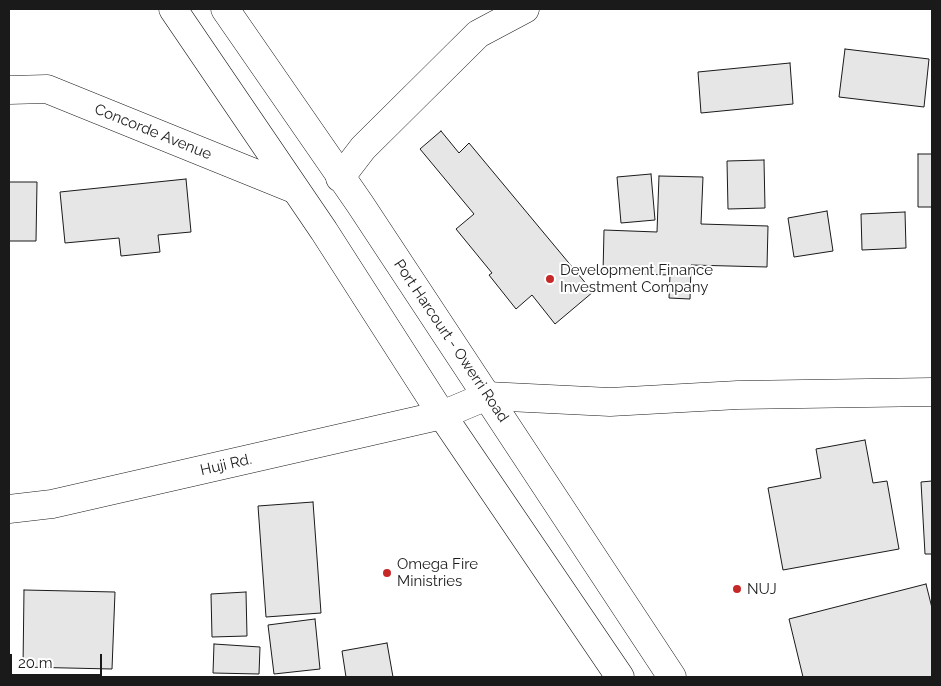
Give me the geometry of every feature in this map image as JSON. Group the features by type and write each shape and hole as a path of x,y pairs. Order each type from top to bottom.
{"main road":[{"path":"173,9 324,231 442,415 620,677"},
{"name":"Port Harcourt - Owerri Road","path":"225,9 365,212 672,677"},
{"path":"340,178 363,148 478,34 525,9"},
{"name":"Concorde Avenue","path":"9,90 46,89 294,189"},
{"path":"487,396 610,402 738,395 932,392"},
{"name":"Huji Rd.","path":"9,509 52,504 442,415 487,396"}],"building":[{"path":"845,49 929,59 924,107 839,97"},
{"path":"790,63 793,104 701,113 698,72"},
{"path":"441,131 459,153 469,143 593,292 555,324 532,295 516,309 489,275 492,273 456,229 474,214 420,149"},
{"path":"918,154 932,154 932,207 918,207"},
{"path":"764,160 765,208 728,209 727,161"},
{"path":"651,174 655,220 621,223 617,177"},
{"path":"659,176 703,177 701,224 768,226 767,267 691,265 690,299 669,298 670,275 603,273 604,230 657,232"},
{"path":"186,179 191,232 158,235 160,252 121,256 119,238 65,243 60,192"},
{"path":"9,182 37,182 36,241 9,241"},
{"path":"827,211 833,251 794,257 788,218"},
{"path":"905,212 906,248 862,250 861,214"},
{"path":"865,440 873,483 887,481 899,549 783,570 768,488 821,478 816,449"},
{"path":"932,481 932,554 925,554 921,482"},
{"path":"313,502 321,613 266,617 258,506"},
{"path":"926,584 932,608 932,677 803,677 789,619"},
{"path":"24,590 115,592 112,669 23,667"},
{"path":"246,592 247,636 212,637 211,594"},
{"path":"315,619 320,669 274,674 268,625"},
{"path":"387,643 393,677 346,677 342,651"},
{"path":"214,644 260,647 259,674 213,673"}],"place":[{"name":"Development Finance Investment Company","path":"550,279"},
{"name":"Omega Fire Ministries","path":"387,573"},
{"name":"NUJ","path":"737,589"}]}
